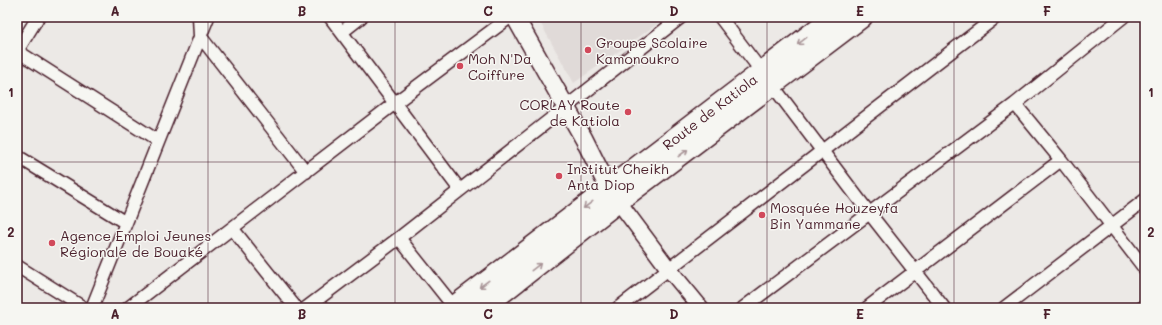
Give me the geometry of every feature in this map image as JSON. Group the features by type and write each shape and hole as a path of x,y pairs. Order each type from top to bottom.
{"highway":[{"name":"Route de Katiola","path":"767,79 833,17"},
{"name":"Route de Katiola","path":"453,307 614,196 767,79 862,17"},
{"name":"Route de Katiola","path":"483,308 614,196"}],"main road":[{"path":"515,17 584,138 614,196"}],"street":[{"path":"38,17 17,51 158,141"},
{"path":"199,17 200,36 306,172"},
{"path":"92,308 208,17"},
{"path":"330,17 460,190"},
{"path":"342,32 361,17"},
{"path":"128,308 510,17"},
{"path":"306,308 399,238 681,17"},
{"path":"720,17 870,214 944,308"},
{"path":"618,308 996,17"},
{"path":"743,308 1015,104 1123,17"},
{"path":"1015,104 1061,160 1145,269"},
{"path":"17,156 126,223"},
{"path":"867,308 1061,160"},
{"path":"614,196 668,268 701,308"},
{"path":"1004,308 1145,200"},
{"path":"232,228 296,308"},
{"path":"399,238 453,307"},
{"path":"17,266 69,304 84,308"}],"shaded area":[{"name":"Groupe Scolaire Kamonoukro","path":"537,17 667,17 574,83"}],"place":[{"name":"Groupe Scolaire Kamonoukro","path":"588,50"},
{"name":"Moh N'Da Coiffure","path":"460,66"},
{"name":"CORLAY Route de Katiola","path":"628,112"},
{"name":"Institut Cheikh Anta Diop","path":"559,176"},
{"name":"Mosquée Houzeyfa Bin Yammane","path":"762,215"},
{"name":"Agence Emploi Jeunes Régionale de Bouaké","path":"52,243"}]}
